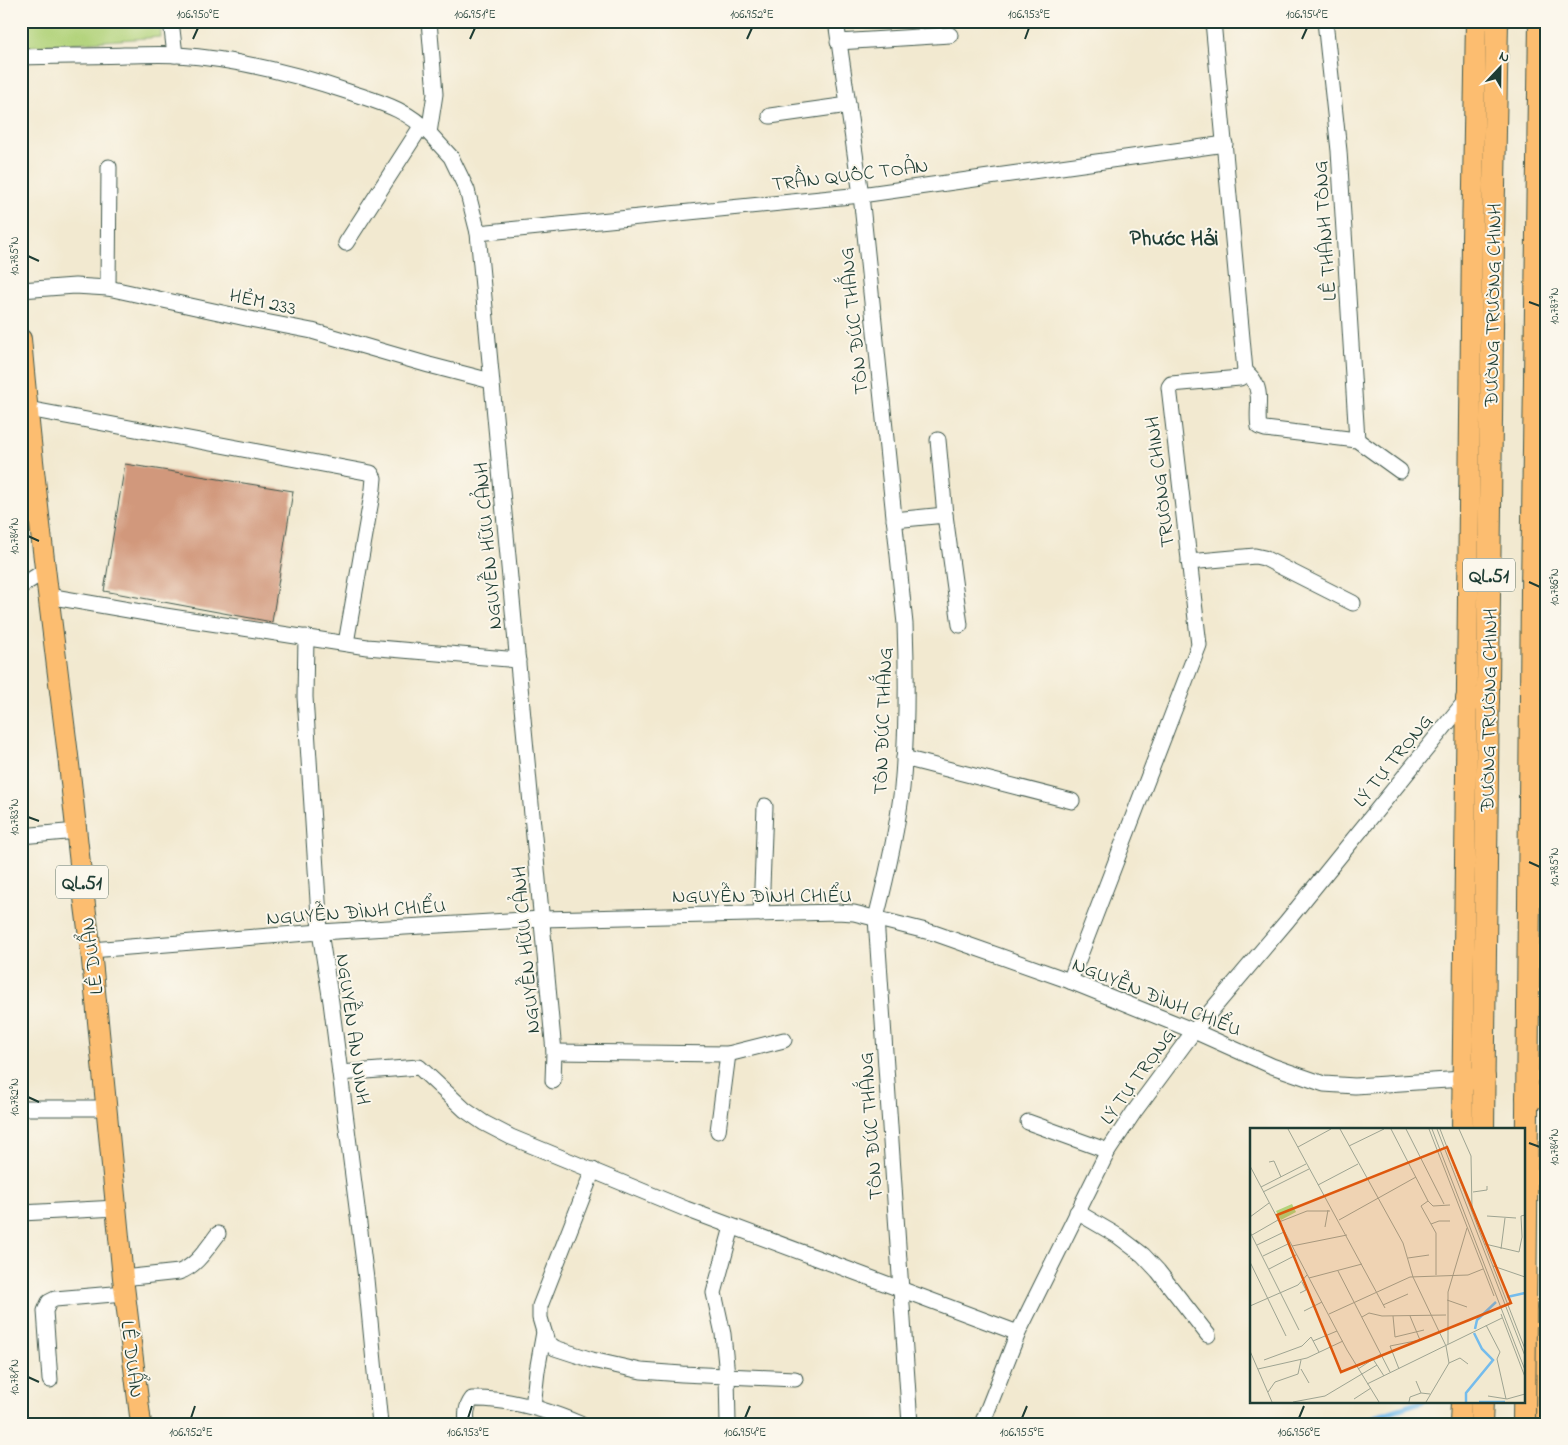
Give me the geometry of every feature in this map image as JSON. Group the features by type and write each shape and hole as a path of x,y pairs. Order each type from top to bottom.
{"highway":[{"name":"ĐƯỜNG TRƯỜNG CHINH","path":"1484,1128 1473,1078 1477,700 1497,21"},
{"name":"QL.51","path":"1532,1410 1536,1345 1540,591 1540,21"}],"main road":[{"name":"ĐƯỜNG TRƯỜNG CHINH","path":"1476,21 1477,700"},
{"name":"LÊ DUẨN","path":"21,339 23,376 48,596 84,898 92,950 124,1285 141,1424"},
{"name":"ĐƯỜNG TRƯỜNG CHINH","path":"1462,1128 1473,1078"},
{"name":"QL.51","path":"1536,1345 1547,1312"},
{"path":"1460,1424 1473,1407"},
{"name":"QL.51","path":"1532,1410 1546,1424"}],"street":[{"path":"171,21 176,55"},
{"path":"346,243 426,129 435,94 429,21"},
{"name":"TÔN ĐỨC THẮNG","path":"836,21 861,195 905,624 907,681 902,788 891,860 876,918 910,1424"},
{"path":"1213,21 1245,371 1255,382 1258,392 1259,427 1357,440 1400,471"},
{"name":"LÊ THÁNH TÔNG","path":"1325,21 1339,151 1357,440"},
{"path":"838,42 950,35"},
{"name":"NGUYỄN HỮU CẢNH","path":"21,57 176,55 216,58 272,69 328,85 406,113 426,129 451,158 467,190 478,233 554,1052 553,1081"},
{"path":"770,116 848,105"},
{"name":"TRẦN QUỐC TOẢN","path":"478,233 861,195 1225,144"},
{"path":"108,167 108,288"},
{"name":"HẺM 233","path":"21,290 75,286 108,288 312,331 428,366 491,381"},
{"name":"TRƯỜNG CHINH","path":"1070,981 1199,645 1169,387 1171,384 1240,378 1245,371"},
{"path":"28,409 371,473 374,478 373,489 346,644"},
{"path":"938,440 945,515 960,626"},
{"path":"894,520 945,515"},
{"path":"1189,562 1255,556 1264,558 1353,603"},
{"path":"21,586 46,570"},
{"path":"48,596 367,647 518,660"},
{"name":"NGUYỄN AN NINH","path":"306,637 305,697 320,932 366,1279 380,1424"},
{"name":"LÝ TỰ TRỌNG","path":"982,1424 1018,1333 1108,1152 1134,1112 1194,1031 1477,700"},
{"path":"904,758 1072,801"},
{"path":"760,914 765,806"},
{"path":"21,836 77,831"},
{"name":"NGUYỄN ĐÌNH CHIỂU","path":"92,950 320,932 542,919 854,913 934,933 1070,981 1194,1031 1272,1066 1324,1084 1355,1086 1473,1078"},
{"path":"554,1052 728,1054 784,1040"},
{"path":"718,1131 728,1054"},
{"path":"340,1073 419,1067 466,1110 484,1123 511,1137 732,1227 1018,1333"},
{"path":"21,1108 107,1108"},
{"path":"1028,1122 1108,1152"},
{"path":"593,1170 540,1306 540,1318 547,1342 555,1348 592,1360 641,1371 796,1379"},
{"path":"21,1213 117,1208"},
{"path":"1077,1212 1118,1236 1143,1255 1208,1334"},
{"path":"728,1424 727,1375 714,1293 732,1227"},
{"path":"50,1380 45,1311 49,1302 55,1299 124,1285 188,1269 218,1234"},
{"path":"533,1407 544,1332"},
{"path":"467,1424 466,1413 468,1404 472,1399 533,1407 555,1413 580,1424"}],"green space":[{"path":"21,21 160,21 161,37 21,47"}],"building":[{"path":"181,21 224,21 224,23 182,27"},
{"path":"125,464 293,491 272,622 104,591"}],"waterway":[{"path":"1353,1424 1421,1402"}],"district":[{"name":"Phước Hải","path":"1174,237"}]}
